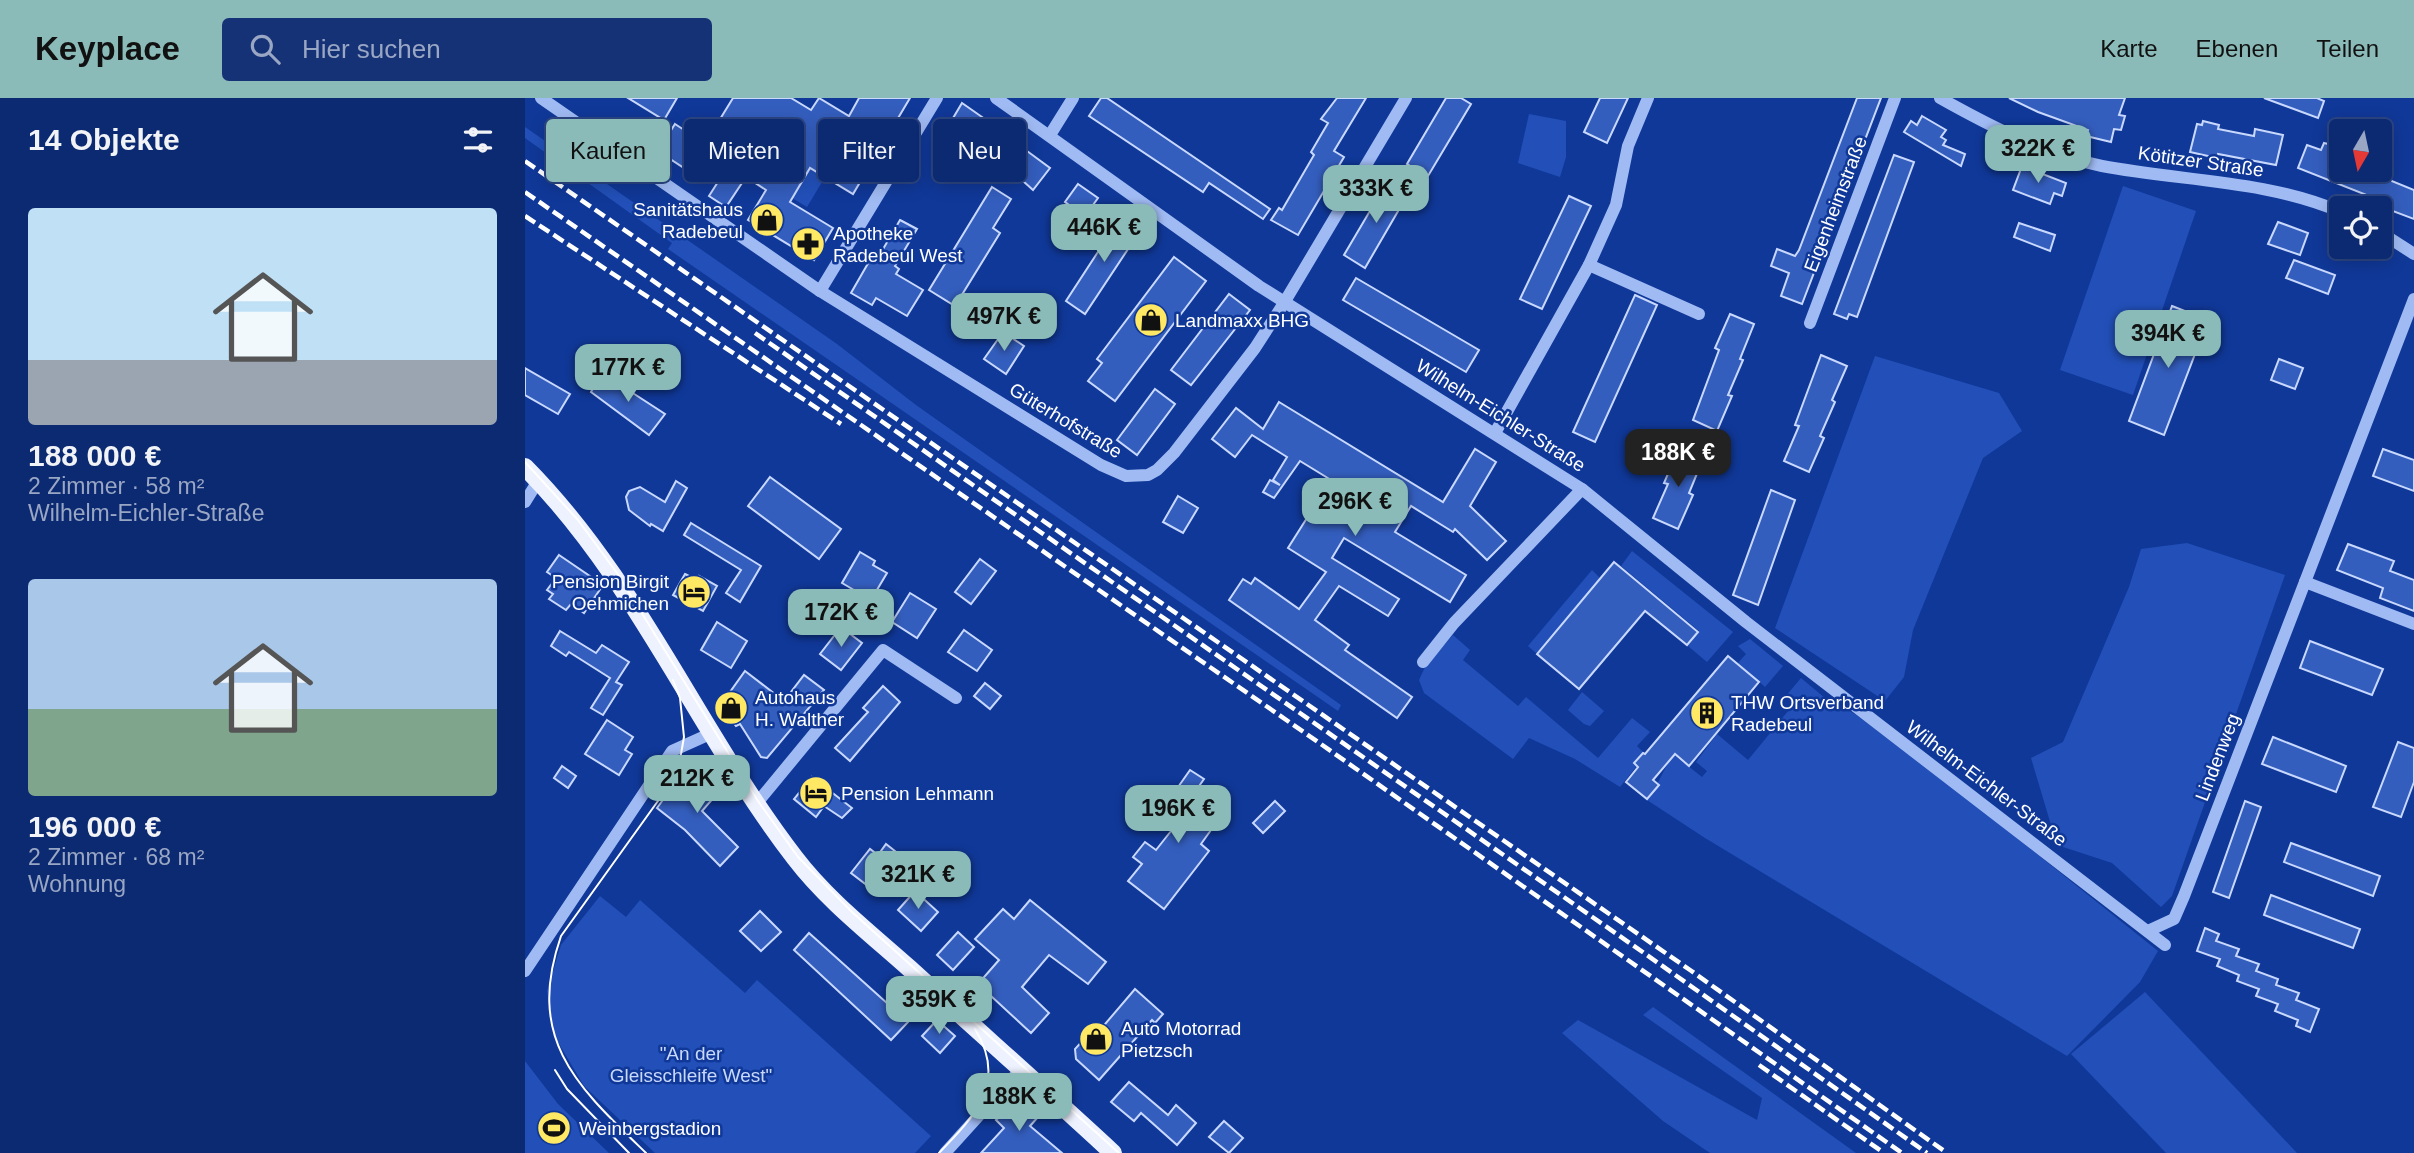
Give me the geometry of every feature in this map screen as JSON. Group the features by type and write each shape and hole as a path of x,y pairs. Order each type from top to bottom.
{"main road":[{"path":"525,467 576,523 614,575 712,733 797,860 823,888 1114,1153"}],"street":[{"path":"820,291 937,98"},
{"name":"Wilhelm-Eichler-Straße","path":"996,98 1284,303 1582,489 1746,622 2165,945"},
{"path":"1050,135 1073,98"},
{"path":"1284,303 1406,98"},
{"path":"1495,433 1589,265 1616,205 1628,146 1648,98"},
{"name":"Eigenheimstraße","path":"1810,323 1895,98"},
{"name":"Kötitzer Straße","path":"1940,98 1978,119 2022,138 2098,165 2269,190 2329,208"},
{"name":"Güterhofstraße","path":"549,100 820,291 1101,465 1126,476 1136,477 1157,470 1255,348 1284,303"},
{"path":"2392,240 2414,254"},
{"path":"1589,265 1699,314"},
{"name":"Lindenweg","path":"2148,931 2174,919 2414,299"},
{"path":"525,502 538,481"},
{"path":"1423,662 1454,623 1582,489"},
{"path":"2305,582 2414,624"},
{"path":"757,803 883,650 956,698"},
{"path":"525,971 672,751 712,733"},
{"path":"945,1153 1021,1069"}],"green space":[{"path":"1529,114 1566,121 1566,157 1560,177 1518,163"},
{"path":"525,127 546,142 546,153 525,138"},
{"path":"810,168 818,173 818,182 822,182 807,207 792,198"},
{"path":"587,182 604,182 837,344 916,405 1341,705 1338,711 668,249 672,243"},
{"path":"2123,186 2196,211 2133,395 2060,370"},
{"path":"1875,356 1999,393 2022,431 1983,458 1913,630 1904,677 1885,701 1775,628"},
{"path":"2187,543 2285,575 2172,896 2161,907 2112,863 2057,845 2031,758 2063,742 2129,587 2141,549"},
{"path":"1632,551 1733,632 1707,662 1688,646 1699,631 1621,566"},
{"path":"1592,570 1600,578 1537,654 1528,646"},
{"path":"1453,635 1470,650 1463,660 1518,706 1526,697 1598,758 1632,718 1650,732 1637,746 1643,752 1633,763 1636,767 1620,787 1575,759 1529,738 1513,759 1424,693 1419,680 1425,667"},
{"path":"1750,639 1783,666 1765,687 1738,663 1746,654 1738,646"},
{"path":"1801,678 1825,698 1855,714 1961,793 2158,951 2140,982 2067,1056 1705,838 1647,800 1674,755 1702,777 1707,771 1696,762 1717,734 1748,760 1793,705 1785,697"},
{"path":"1582,692 1604,711 1590,726 1568,710"},
{"name":"\"An der Gleisschleife West\"","path":"600,896 626,917 640,900 745,993 757,980 931,1136 915,1153 655,1153 584,1086 555,1037 547,991 561,945"},
{"path":"2145,992 2297,1153 2166,1153 2071,1054"},
{"path":"1653,1007 1856,1153 1710,1153 1663,1121 1562,1033 1578,1020 1757,1120 1762,1098 1643,1015"},
{"name":"Weinbergstadion","path":"525,1061 558,1104 609,1153 525,1153"}],"building":[{"path":"628,98 677,98 662,119"},
{"path":"733,98 791,98 811,110 819,98 849,116 859,98 910,98 898,119 818,119 818,173 810,168 804,178 804,119 720,119"},
{"path":"1101,98 1107,98 1270,209 1263,219 1209,183 1203,192 1089,116"},
{"path":"1337,98 1366,98 1334,151 1344,157 1298,235 1271,220 1279,208 1282,210 1314,155 1311,152 1328,123 1321,119"},
{"path":"1446,98 1461,98 1471,104 1428,176 1407,164"},
{"path":"1600,98 1628,98 1607,143 1584,132"},
{"path":"1857,98 1881,98 1802,304 1781,296 1789,273 1771,266 1777,249 1795,256 1799,250"},
{"path":"2009,98 2125,98 2119,115 2125,116 2121,130 2114,129 2111,142 2086,136 2088,130"},
{"path":"2264,98 2317,98 2324,101 2318,118"},
{"path":"962,103 985,119 953,119"},
{"path":"1922,116 1946,130 1941,137 1946,140 1943,145 1965,154 1961,166 1904,132 1911,121 1917,125"},
{"path":"2203,121 2219,125 2218,129 2254,136 2255,129 2283,135 2276,165 2218,154 2217,158 2190,152 2197,124 2202,125"},
{"path":"675,124 684,130 684,168 670,159 670,132"},
{"path":"2324,143 2329,144 2329,180 2298,168 2307,145 2321,150"},
{"path":"1026,152 1050,168 1033,190 1024,182"},
{"path":"1894,155 1914,162 1857,317 1849,314 1847,319 1834,314"},
{"path":"2022,166 2066,183 2062,196 2054,193 2050,204 2013,190"},
{"path":"2392,181 2414,190 2414,219 2392,211 2392,196 2369,196 2334,182"},
{"path":"718,182 743,182 726,207 709,196"},
{"path":"754,182 802,182 790,202 833,228 814,260 748,220 766,190"},
{"path":"833,182 860,182 853,194"},
{"path":"1387,182 1408,194 1365,268 1344,255"},
{"path":"1078,184 1098,198 1085,216 1065,202"},
{"path":"992,187 1011,199 993,228 1000,233 955,306 929,290"},
{"path":"1569,196 1591,206 1542,309 1520,299"},
{"path":"1122,215 1142,228 1085,314 1066,301"},
{"path":"900,220 917,229 895,266 899,269 896,274 923,290 907,316 876,298 872,305 851,293 874,253 879,256"},
{"path":"2278,222 2308,233 2300,255 2268,244"},
{"path":"2019,223 2055,235 2050,251 2014,237"},
{"name":"Landmaxx BHG","path":"1174,257 1206,281 1115,401 1088,381 1102,363 1097,359"},
{"path":"2294,260 2335,275 2328,294 2286,278"},
{"path":"1356,278 1479,350 1466,372 1343,300"},
{"path":"1229,294 1250,310 1191,385 1171,370"},
{"path":"1635,295 1657,305 1595,442 1573,432"},
{"path":"2172,306 2208,320 2164,435 2129,421"},
{"path":"1730,314 1754,324 1728,395 1732,396 1717,431 1693,420 1719,350 1715,348"},
{"path":"1003,332 1024,346 1006,374 984,359"},
{"path":"1821,355 1847,366 1820,436 1824,438 1809,472 1784,461 1799,426 1795,425"},
{"path":"2279,359 2303,368 2295,389 2271,380"},
{"path":"525,368 570,394 558,414 525,395"},
{"path":"602,373 665,414 649,435 591,392"},
{"path":"1155,389 1175,404 1137,455 1117,440"},
{"path":"1279,402 1443,502 1475,449 1496,462 1470,506 1506,541 1487,560 1455,529 1453,532 1411,506 1395,532 1466,575 1450,602 1344,538 1332,558 1399,599 1388,616 1339,586 1315,620 1349,645 1345,650 1412,697 1397,718 1229,600 1243,579 1251,584 1255,578 1299,609 1326,572 1288,548 1331,480 1300,461 1274,498 1263,492 1270,480 1280,485 1273,480 1287,457 1252,435 1235,457 1212,439 1236,408 1263,429"},
{"path":"1679,448 1703,459 1689,493 1693,495 1678,529 1653,518 1668,484 1664,483"},
{"path":"2383,449 2414,460 2414,491 2373,476"},
{"path":"770,477 841,529 819,559 748,506"},
{"path":"676,481 687,488 663,531 651,524 650,526 629,510 626,497 629,491 640,487 665,502"},
{"path":"1771,490 1795,500 1758,605 1733,595"},
{"path":"1178,496 1198,508 1183,533 1163,522"},
{"path":"691,523 761,566 740,602 726,593 741,570 684,535"},
{"path":"2348,544 2394,561 2390,571 2414,580 2414,611 2380,598 2383,588 2337,570"},
{"path":"860,552 875,561 873,565 887,573 871,600 842,583"},
{"path":"559,555 603,585 584,613 571,604 566,610 549,599 553,594 547,590 556,578 547,572"},
{"path":"980,559 996,571 971,604 955,592"},
{"path":"1614,562 1698,632 1687,645 1645,611 1579,689 1537,654"},
{"name":"Pension Birgit Oehmichen","path":"685,574 697,580 699,576 717,586 703,611 673,595"},
{"path":"910,593 936,609 917,638 892,622"},
{"path":"717,622 747,641 731,668 701,650"},
{"path":"841,627 862,643 841,670 820,654"},
{"path":"964,630 992,650 977,671 948,652"},
{"path":"560,631 596,653 602,645 629,662 616,682 622,685 603,715 591,708 610,678 569,652 566,656 551,646"},
{"path":"2310,641 2383,669 2372,695 2300,668"},
{"name":"THW Ortsverband Radebeul","path":"1728,656 1759,682 1689,766 1675,754 1653,780 1659,785 1647,799 1626,782 1638,767 1634,763 1645,754"},
{"path":"745,671 784,701 804,675 824,690 767,758 761,757 740,724 736,726 720,706"},
{"path":"985,683 1001,696 990,709 974,696"},
{"path":"883,686 900,702 850,761 835,748 868,712 863,708"},
{"path":"607,720 633,737 625,750 632,754 619,775 585,754"},
{"path":"2273,737 2346,766 2336,792 2262,764"},
{"path":"2398,742 2414,748 2414,782 2401,817 2373,807"},
{"path":"562,766 576,776 568,788 554,778"},
{"path":"688,766 715,788 716,795 702,811 738,847 720,866 685,830 657,808"},
{"path":"1190,770 1204,779 1197,789 1226,809 1201,844 1209,851 1164,909 1128,881 1142,864 1133,857 1145,842 1156,850 1186,812 1169,800"},
{"name":"Pension Lehmann","path":"812,777 852,808 842,818 824,806 816,817 794,799"},
{"path":"1275,801 1285,811 1263,833 1253,823"},
{"path":"2245,801 2261,807 2229,898 2213,892"},
{"path":"2291,843 2380,876 2373,896 2284,862"},
{"path":"886,844 905,859 896,871 886,863 868,886 851,873 870,849 878,855"},
{"path":"915,891 938,912 921,931 898,910"},
{"path":"2271,895 2360,929 2353,948 2264,915"},
{"path":"1030,900 1106,962 1088,984 1049,955 1022,987 1049,1013 1031,1033 978,984 999,960 975,939 1003,909 1014,919"},
{"path":"760,911 781,932 761,951 740,931"},
{"path":"2205,928 2219,934 2216,941 2239,949 2236,956 2259,964 2256,971 2278,979 2276,985 2299,993 2296,1000 2319,1009 2310,1032 2296,1026 2298,1020 2275,1011 2278,1004 2256,996 2259,989 2237,981 2239,975 2217,966 2220,959 2197,951"},
{"path":"958,932 974,947 953,970 937,955"},
{"path":"809,933 908,1022 891,1040 794,950"},
{"name":"Auto Motorrad Pietzsch","path":"1135,989 1163,1014 1155,1023 1152,1020 1099,1080 1076,1059 1075,1049 1096,1026 1100,1030"},
{"path":"937,1020 955,1036 940,1053 922,1036"},
{"path":"1129,1082 1168,1115 1176,1105 1196,1123 1177,1145 1141,1113 1134,1121 1111,1102"},
{"path":"1019,1098 1038,1117 1030,1126 1062,1153 981,1153 1004,1128 996,1120"},
{"path":"1224,1121 1243,1138 1229,1153 1209,1137"}],"tram line":[{"path":"525,462 578,520 617,573 758,801 798,857 852,912 1119,1153"},
{"path":"646,1153 579,1082 564,1058 554,1033 549,1004 551,972 561,936 668,787 681,754 684,737 680,698 673,680"},
{"path":"939,1153 975,1111 988,1082 984,1048 975,1029"},
{"path":"555,1070 567,1089 629,1153"}],"railway":[{"path":"525,161 1690,970 1947,1153"},
{"path":"525,192 1318,742 1902,1153"},
{"path":"525,216 841,424"},
{"path":"755,333 1927,1153"},
{"path":"1759,1065 1884,1153"}],"place":[{"name":"Sanitätshaus Radebeul","path":"767,220"},
{"name":"Apotheke Radebeul West","path":"808,244"},
{"name":"Landmaxx BHG","path":"1151,320"},
{"name":"Pension Birgit Oehmichen","path":"694,592"},
{"name":"Autohaus H. Walther","path":"731,708"},
{"name":"THW Ortsverband Radebeul","path":"1707,713"},
{"name":"Pension Lehmann","path":"816,793"},
{"name":"Auto Motorrad Pietzsch","path":"1096,1039"},
{"name":"Weinbergstadion","path":"554,1128"}]}
